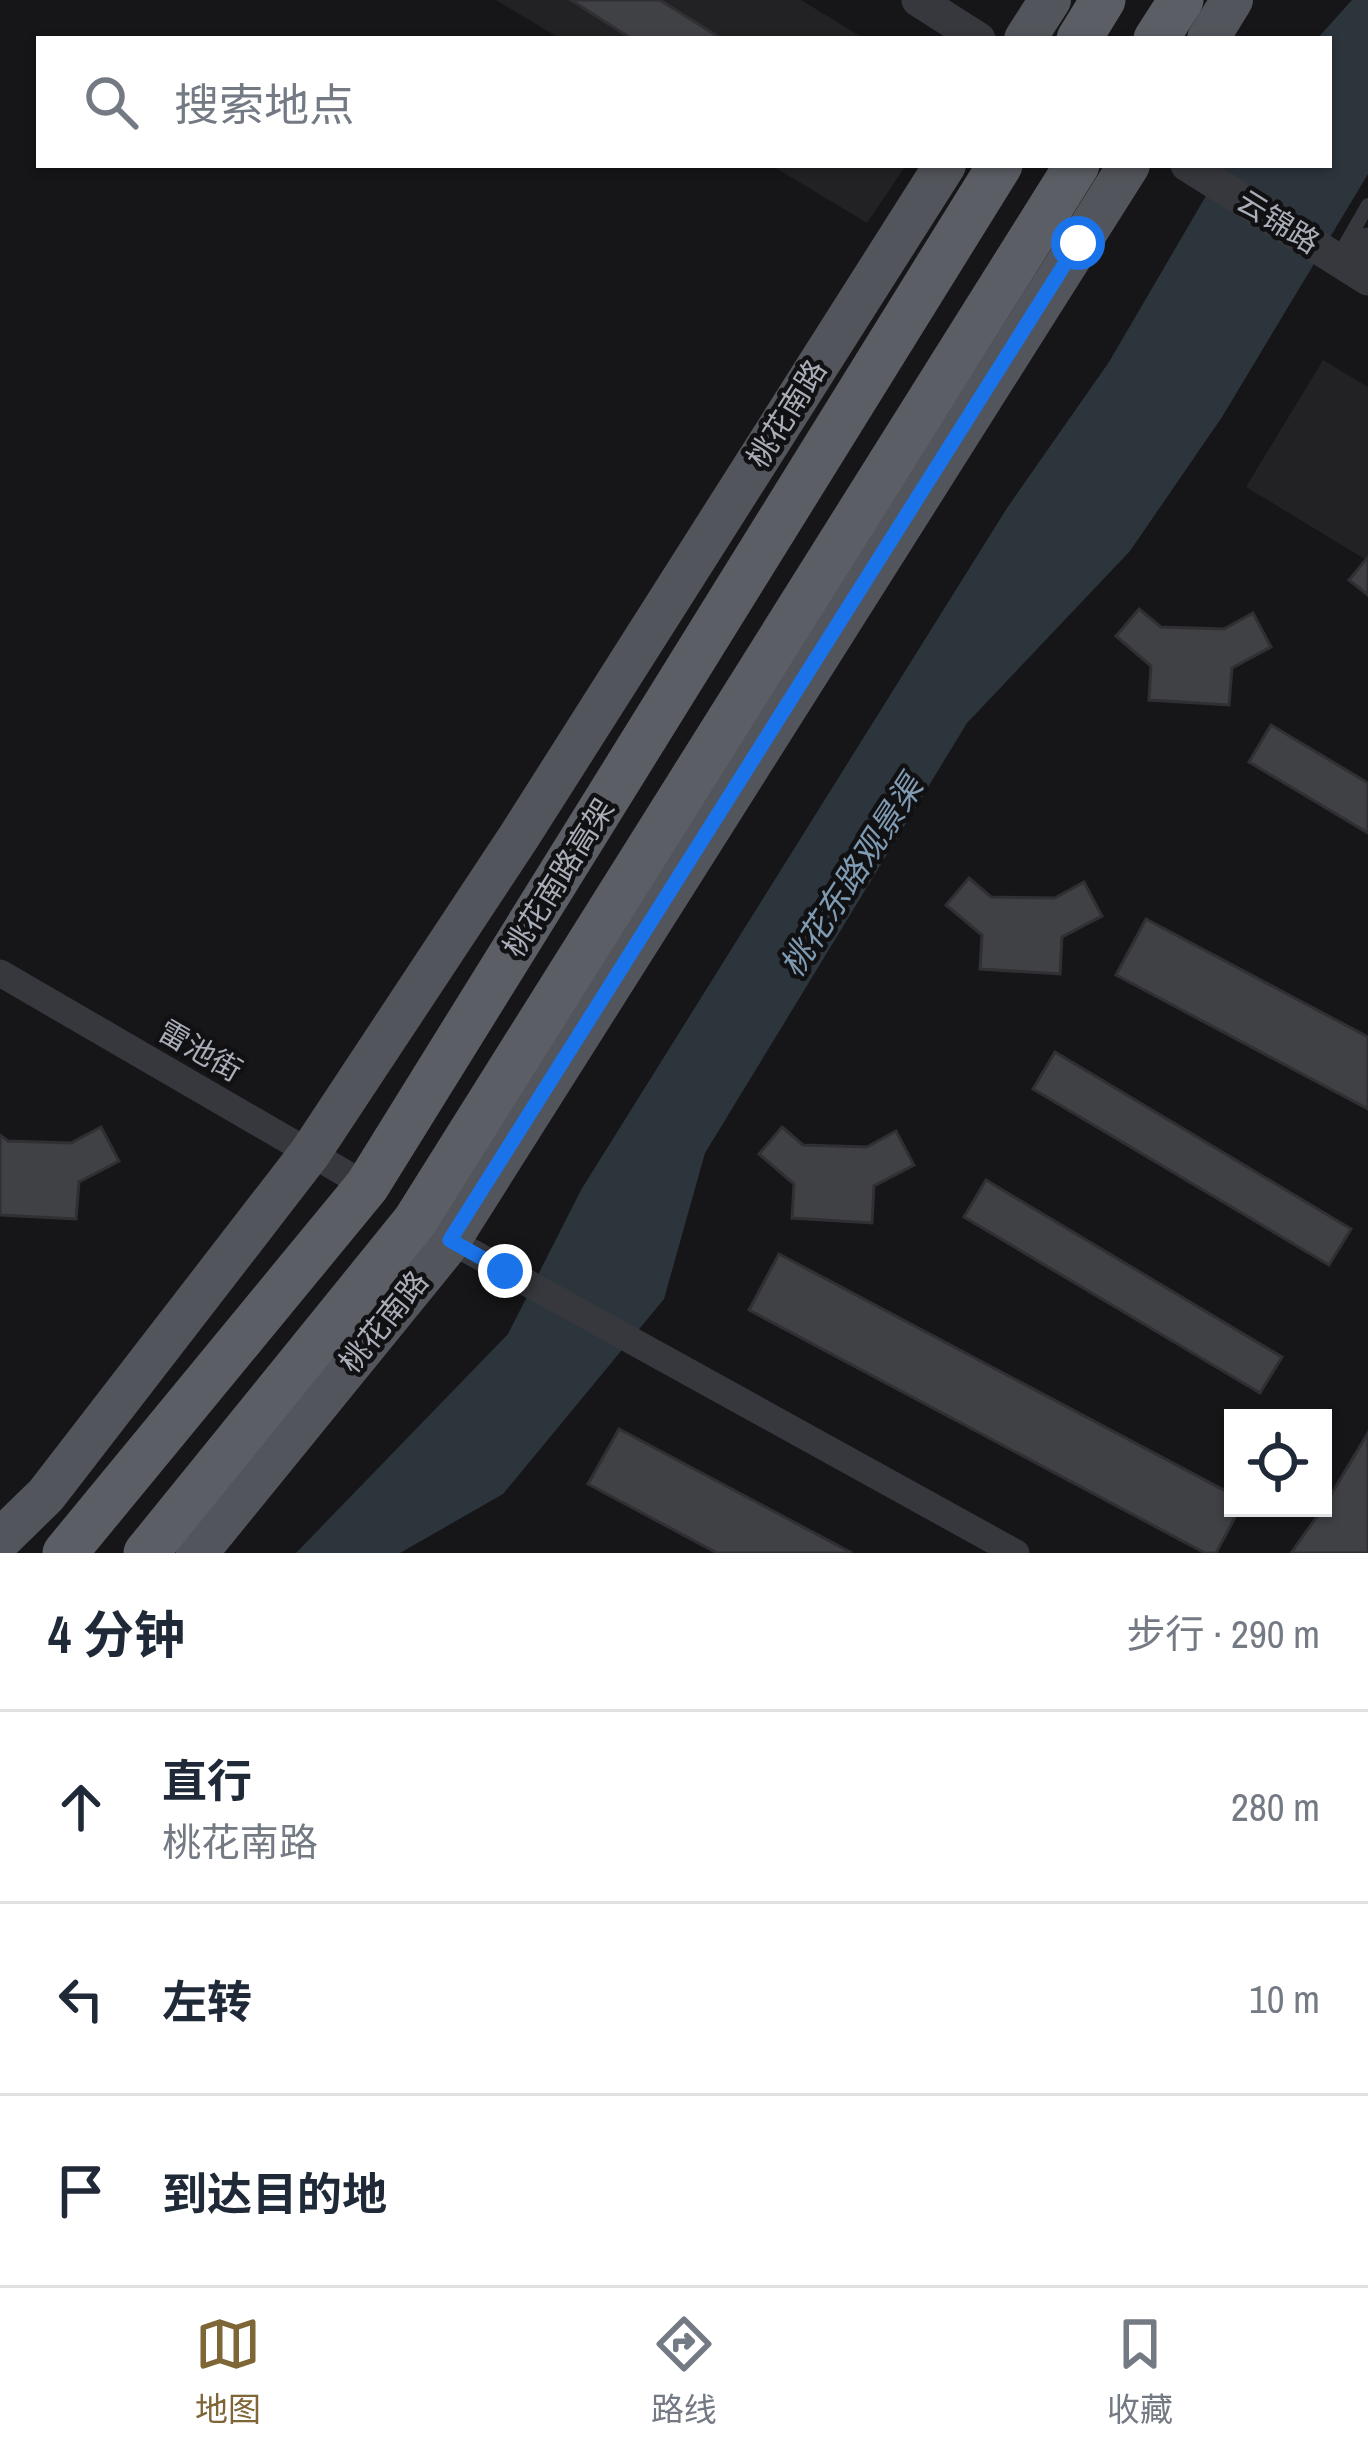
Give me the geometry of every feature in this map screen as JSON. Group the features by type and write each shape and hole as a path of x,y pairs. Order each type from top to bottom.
{"highway":[{"path":"1081,36 1103,0"},
{"path":"1158,36 1181,0"},
{"name":"桃花南路高架","path":"64,1553 367,1186 998,168"},
{"name":"桃花南路高架","path":"146,1553 432,1231 1076,168"}],"main road":[{"path":"1027,36 1050,0"},
{"path":"1210,36 1232,0"},
{"name":"桃花南路","path":"0,1540 46,1495 310,1153 507,855 944,168"},
{"name":"桃花南路","path":"197,1553 432,1231 1127,168"}],"street":[{"path":"918,0 974,36"},
{"name":"云锦路","path":"1192,168 1356,262"},
{"name":"雷池街","path":"0,973 367,1186"},
{"path":"432,1231 1016,1553"}],"lane":[{"path":"1356,262 1368,205"}],"shaded area":[{"path":"496,0 801,0 860,36 556,36"},
{"path":"776,168 904,168 867,223"},
{"path":"1323,360 1368,387 1368,561 1246,487"}],"water":[{"name":"桃花东路观景渠","path":"1352,0 1368,0 1368,174 1222,417 1130,551 967,723 705,1153 664,1299 503,1494 400,1553 296,1553 508,1334 581,1190 1007,508 1109,362 1222,168 1332,168 1332,36 1320,36"}],"building":[{"path":"571,0 660,0 717,36 627,36"},
{"path":"1368,557 1368,595 1349,580"},
{"path":"1139,609 1161,627 1224,629 1253,613 1271,647 1232,668 1229,705 1149,700 1151,666 1116,636"},
{"path":"1271,725 1368,783 1368,833 1249,762"},
{"path":"969,878 991,897 1055,898 1084,882 1102,916 1062,937 1060,974 980,969 982,935 946,905"},
{"path":"1146,919 1368,1037 1368,1109 1116,975"},
{"path":"1055,1052 1351,1229 1329,1265 1033,1089"},
{"path":"101,1127 119,1161 79,1182 76,1219 0,1215 0,1135 8,1141 71,1143"},
{"path":"782,1127 803,1145 867,1147 896,1131 914,1165 874,1186 872,1223 792,1218 794,1184 759,1154"},
{"path":"986,1180 1282,1357 1260,1393 964,1217"},
{"path":"779,1254 1224,1490 1224,1517 1235,1517 1216,1553 1205,1553 749,1310"},
{"path":"619,1429 852,1553 717,1553 588,1484"},
{"path":"1368,1433 1368,1553 1291,1553 1317,1517 1332,1517 1332,1493"}],"route":[{"path":"505,1271 450,1240 1078,243"}]}
